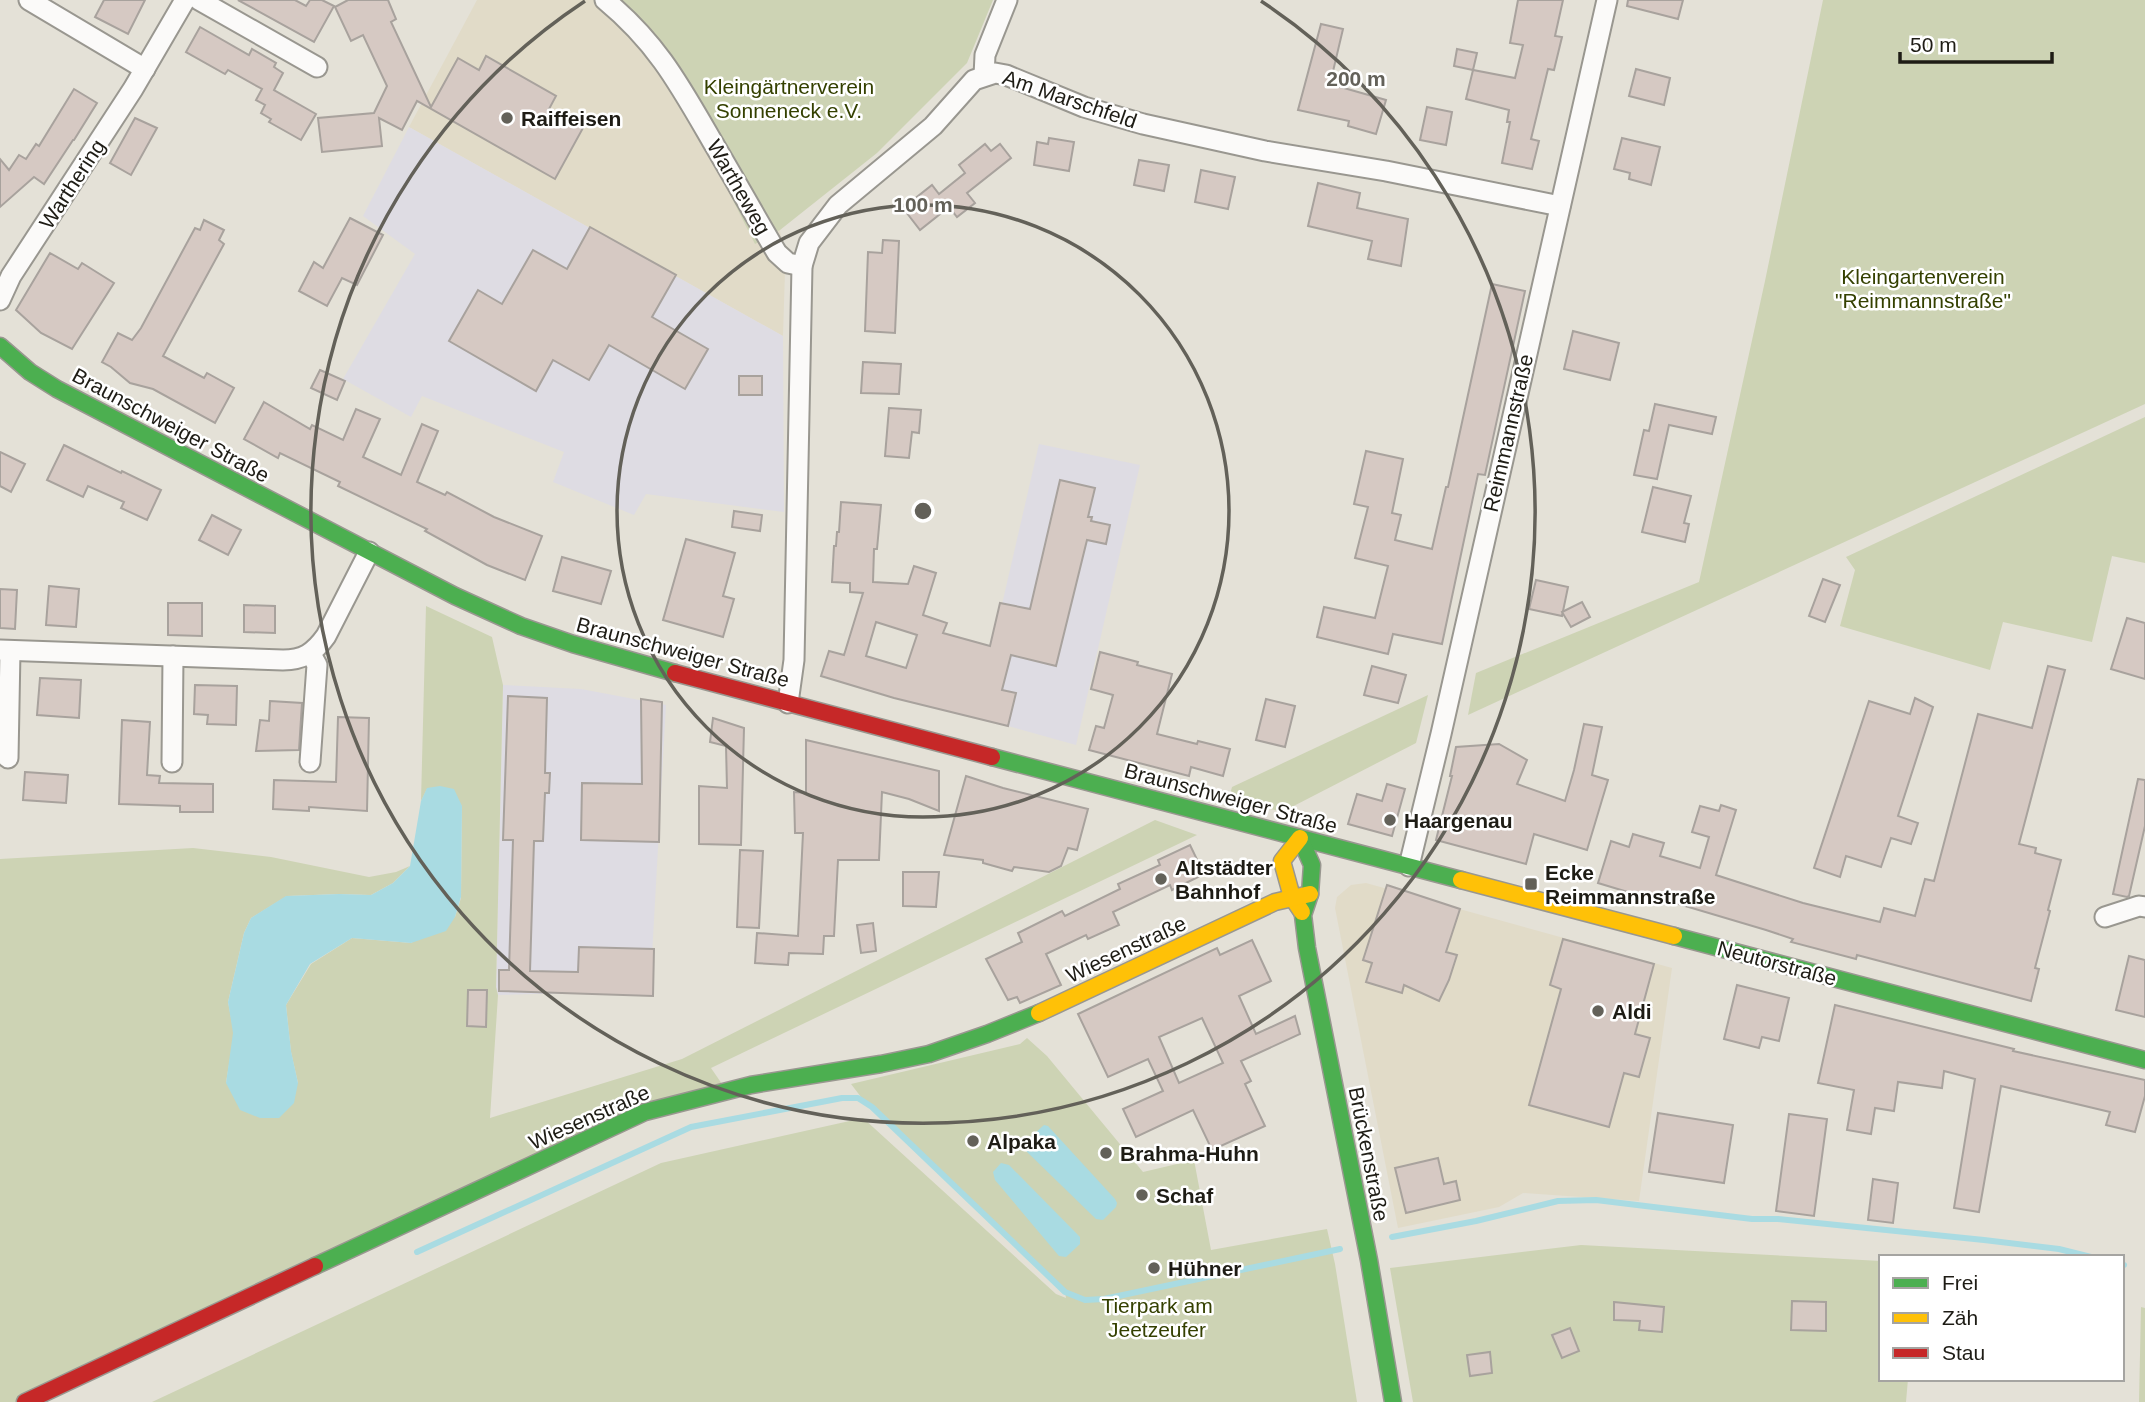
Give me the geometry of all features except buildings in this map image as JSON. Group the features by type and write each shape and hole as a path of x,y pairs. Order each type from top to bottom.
{"street":[{"path":"29,0 145,69"},
{"name":"Warthering","path":"0,300 12,276 145,69 185,0"},
{"path":"199,0 317,67"},
{"name":"Wartheweg","path":"605,0 644,36 674,75 777,253 788,263 802,266"},
{"path":"984,76 985,55 1007,0"},
{"name":"Reimmannstraße","path":"1409,866 1444,725 1607,0"},
{"name":"Am Marschfeld","path":"788,703 794,660 802,266 809,243 838,205 933,127 974,80 995,74 1006,75 1084,107 1143,124 1560,206"},
{"name":"Braunschweiger Straße","path":"0,346 30,372 57,389 491,614 542,634 623,659 1409,866"},
{"path":"8,758 5,650 292,660 311,654 326,636 369,552"},
{"path":"310,762 317,665 311,654"},
{"path":"172,762 173,656"},
{"name":"Brückenstraße","path":"1303,915 1310,894 1312,865 1300,838 1282,861 1292,897 1303,915 1393,1402"},
{"name":"Neutorstraße","path":"1409,866 2145,1060"},
{"name":"Wiesenstraße","path":"25,1402 645,1112 721,1093 812,1075 883,1065 945,1049 1028,1018 1271,904 1310,894"},
{"path":"2105,917 2139,906 2145,907"}],"shaded area":[{"path":"477,0 597,0 650,55 709,153 755,243 780,230 785,271 783,336 409,127"},
{"path":"409,127 783,336 784,512 646,494 634,515 553,482 564,452 422,396 411,417 343,379 415,254 363,216"},
{"path":"1039,444 1140,465 1076,745 976,717"},
{"path":"503,685 581,689 666,705 650,991 498,995 496,987"},
{"path":"1366,883 1672,968 1639,1201 1523,1193 1499,1207 1398,1228 1335,908 1337,897 1351,885"}],"green space":[{"name":"Kleingärtnerverein Sonneneck e.V.","path":"597,0 993,0 967,63 877,153 780,230 755,244 709,153 650,55"},
{"name":"Kleingartenverein \"Reimmannstraße\"","path":"1823,0 2145,0 2145,404 1468,715 1476,673 1699,582"},
{"path":"2145,417 2145,563 2112,556 2092,642 2003,622 1990,670 1840,626 1855,570 1846,557"},
{"path":"426,606 492,637 503,685 496,987 498,995 490,1118 682,1059 1155,820 1197,835 711,1068 722,1084 17,1402 0,1402 0,859 193,848 271,857 369,877 396,872 410,866 393,883 371,895 287,896 251,918 244,933 228,1002 234,1033 226,1083 298,1083 291,1052 286,1005 311,964 352,938 411,943 455,917 461,898 462,806 427,789 421,801"},
{"path":"1428,695 1416,743 1282,812 1229,798 1232,787"},
{"name":"Tierpark am Jeetzeufer","path":"1027,1038 1047,1056 1143,1172 1194,1160 1211,1250 1327,1229 1357,1402 152,1402 661,1163 863,1118 1056,1294 1066,1298 1065,1291 861,1097 851,1084 1020,1044"},
{"path":"1581,1245 1879,1261 1879,1381 1908,1381 1906,1402 1413,1402 1390,1268"},
{"path":"2141,1307 2145,1308 2145,1402 2139,1402"}],"water":[{"path":"440,786 454,789 462,806 461,897 455,917 446,931 411,943 352,938 310,964 286,1005 298,1083 294,1103 279,1118 260,1118 240,1110 226,1083 233,1033 228,1002 244,933 251,918 286,896 371,895 393,883 410,866 421,801 427,788"},
{"path":"1044,1125 1048,1126 1115,1199 1116,1207 1103,1220 1096,1219 1025,1150 1025,1142"},
{"path":"1001,1163 1009,1165 1080,1237 1080,1244 1066,1257 1059,1256 995,1180 993,1172"}],"waterway":[{"path":"417,1252 691,1127 842,1098 858,1098 872,1107 1065,1292 1085,1300 1104,1299 1340,1249"},
{"path":"1392,1237 1476,1221 1558,1201 1596,1200 1752,1219 1778,1219 1984,1240 2059,1249 2083,1255"}],"traffic: fast":[{"path":"0,346 30,372 57,389 455,596 521,626 675,673"},
{"path":"992,757 1461,880"},
{"path":"1300,838 1312,865 1310,894 1303,915 1307,948 1369,1260 1393,1402"},
{"path":"1674,936 2145,1060"},
{"path":"315,1266 645,1112 751,1085 929,1054 1039,1013"}],"traffic: slow":[{"path":"1300,838 1282,861 1292,897 1302,912"},
{"path":"1461,880 1674,936"},
{"path":"1039,1013 1275,902 1310,894"}],"traffic: jam":[{"path":"675,673 992,757"},
{"path":"25,1402 315,1266"}],"place":[{"name":"Raiffeisen","path":"507,118"},
{"name":"Haargenau","path":"1390,820"},
{"name":"Altstädter Bahnhof","path":"1161,879"},
{"name":"Ecke Reimmannstraße","path":"1531,884"},
{"name":"Aldi","path":"1598,1011"},
{"name":"Alpaka","path":"973,1141"},
{"name":"Brahma-Huhn","path":"1106,1153"},
{"name":"Schaf","path":"1142,1195"},
{"name":"Hühner","path":"1154,1268"}]}
